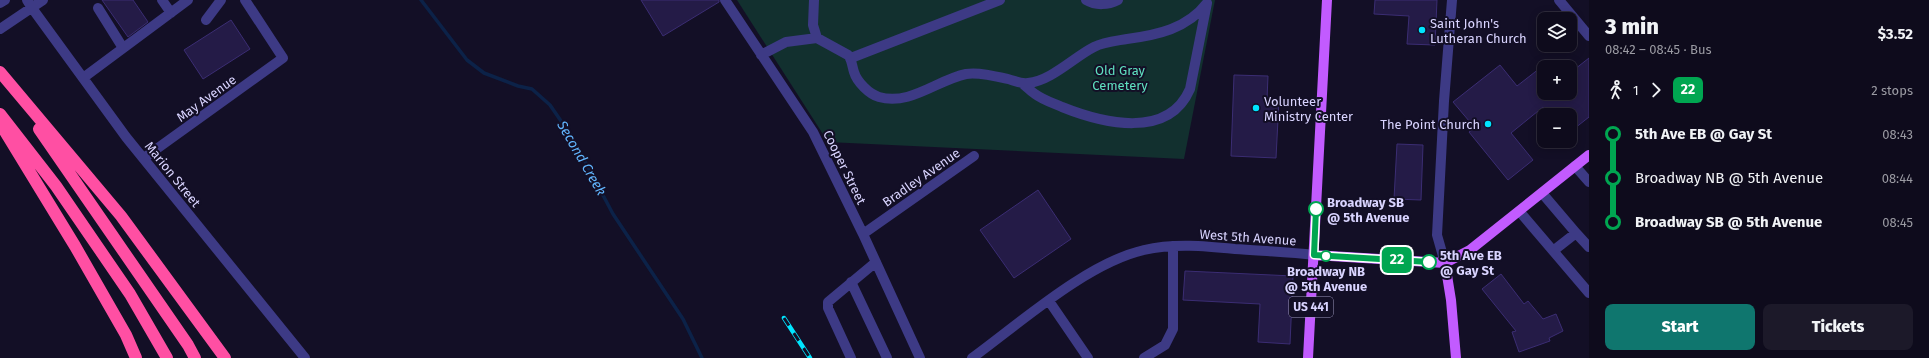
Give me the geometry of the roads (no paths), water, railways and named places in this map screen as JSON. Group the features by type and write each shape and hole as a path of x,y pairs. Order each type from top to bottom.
{"highway":[{"path":"0,73 188,345 195,358"},
{"path":"0,73 121,216 225,358"},
{"path":"0,114 56,186 130,294 167,358"},
{"path":"0,124 74,246 126,336 136,358"}],"main road":[{"name":"US 441","path":"1308,358 1327,0"},
{"name":"West 5th Avenue","path":"1314,255 1445,262 1470,250 1520,212 1589,155"},
{"path":"1445,262 1452,307 1456,358"}],"street":[{"path":"0,3 5,0"},
{"path":"0,29 30,4 43,0"},
{"path":"162,0 171,13"},
{"path":"83,78 188,0"},
{"path":"206,20 221,0"},
{"name":"May Avenue","path":"144,158 283,58 245,0"},
{"name":"Cooper Street","path":"725,0 813,132 863,234 920,358"},
{"path":"814,0 812,25 817,38"},
{"path":"851,58 1000,0"},
{"path":"1086,0 1100,4 1111,3 1118,0"},
{"path":"1445,262 1437,235 1444,94 1452,0"},
{"path":"1559,0 1589,36"},
{"path":"761,55 786,42 817,38 851,58 857,79 873,94 884,98 910,96 954,78 968,74 1007,79 1023,84 1034,94 1047,101 1104,121 1132,124 1157,120 1178,106 1187,96 1195,69 1208,2"},
{"path":"1023,84 1044,78 1096,46 1174,29 1194,17 1208,2"},
{"name":"Marion Street","path":"30,4 126,138 144,158 305,358"},
{"path":"98,8 123,48"},
{"name":"Bradley Avenue","path":"863,234 974,156"},
{"path":"1575,166 1589,182"},
{"path":"1542,194 1589,247"},
{"path":"1520,212 1553,252 1587,287"},
{"path":"1553,252 1576,233"},
{"path":"1144,358 1165,345 1173,329 1174,246"},
{"name":"West 5th Avenue","path":"972,358 1086,275 1110,262 1144,250 1174,246 1207,246 1314,255"},
{"path":"851,358 828,308 828,302 876,262"},
{"path":"851,282 887,358"},
{"path":"1049,301 1088,358"}],"waterway":[{"name":"Second Creek","path":"421,0 467,60 484,73 518,86 532,89 550,105 572,137 613,214 683,319 702,358"}],"railway":[{"path":"784,318 810,358"}],"place":[{"name":"Saint John's Lutheran Church","path":"1422,30"},
{"name":"Volunteer Ministry Center","path":"1256,108"},
{"name":"The Point Church","path":"1488,124"},
{"name":"Broadway SB @ 5th Avenue","path":"1316,209"},
{"name":"Broadway NB @ 5th Avenue","path":"1326,256"},
{"name":"5th Ave EB @ Gay St","path":"1429,262"}],"park label":[{"name":"Old Gray Cemetery","path":"1120,78"}]}
